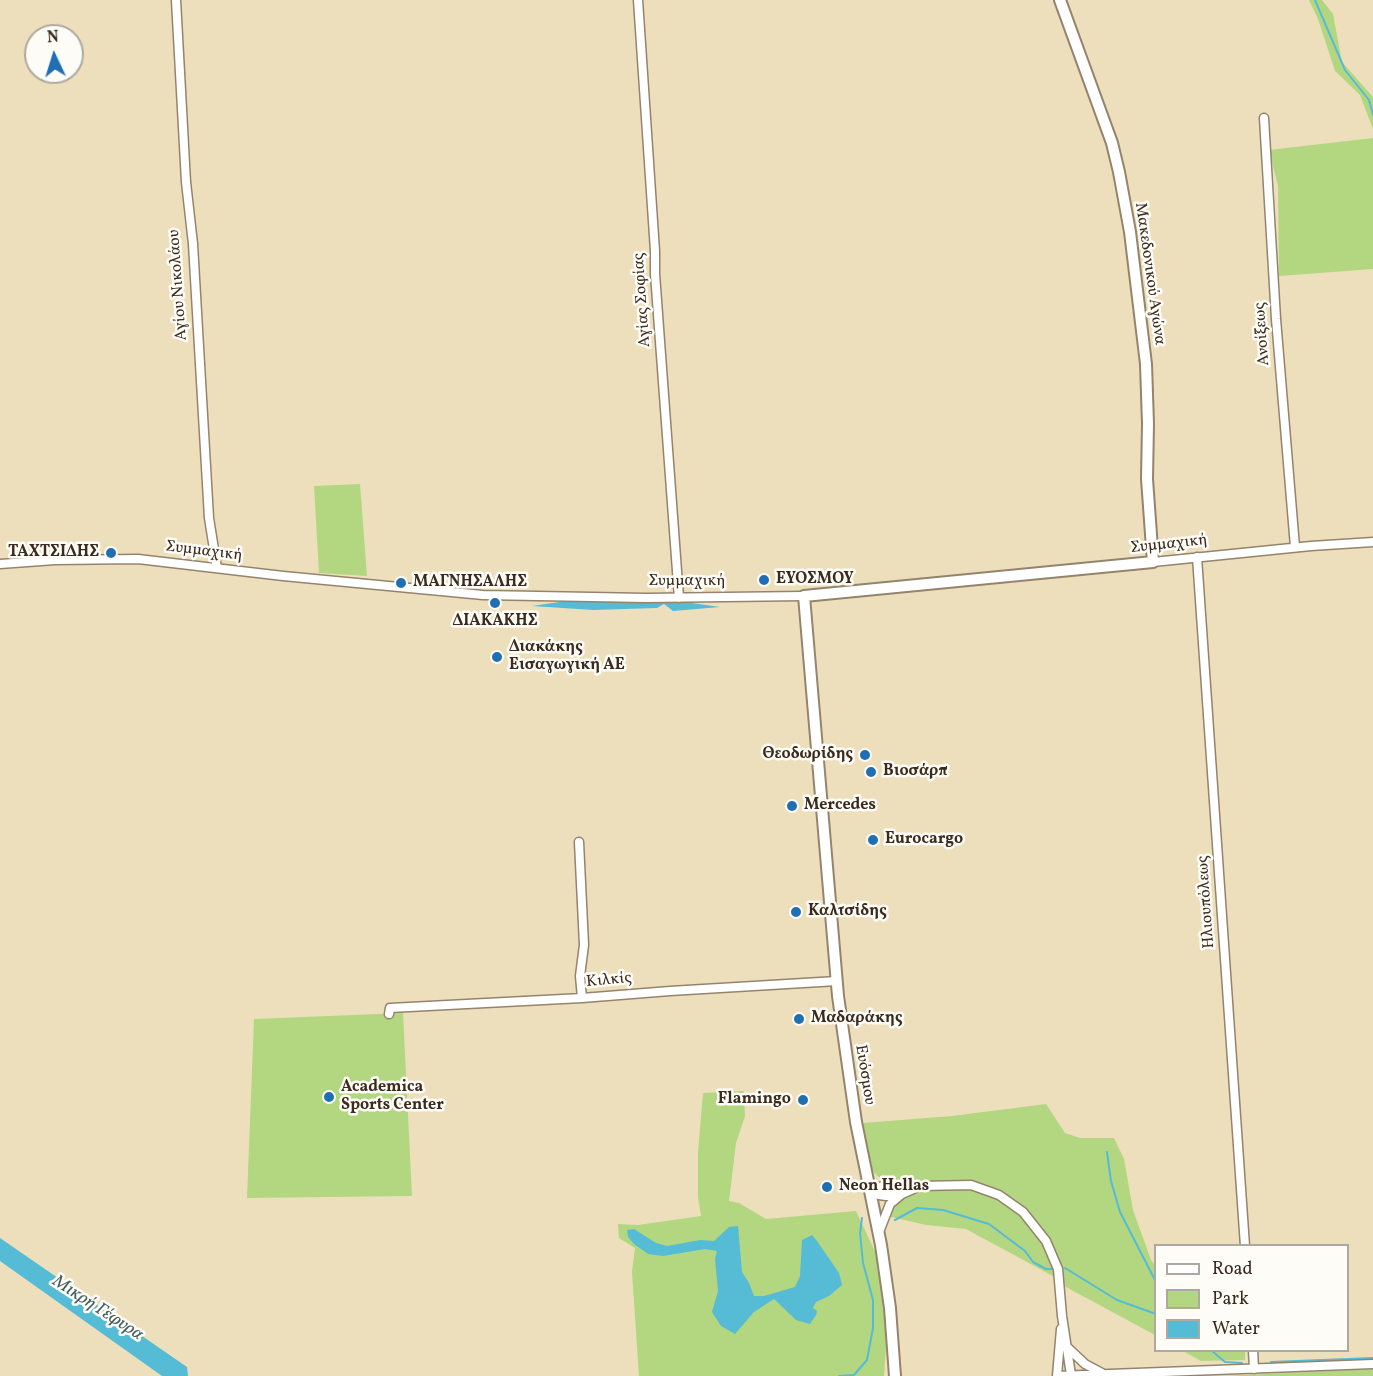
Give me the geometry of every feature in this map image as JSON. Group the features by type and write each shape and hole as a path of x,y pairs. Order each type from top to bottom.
{"main road":[{"name":"Μακεδονικού Αγώνα","path":"1060,0 1112,143 1130,232 1147,380 1147,479 1153,562"},
{"name":"Συμμαχική","path":"804,596 1153,562"},
{"name":"Ευόσμου","path":"804,596 844,1051 868,1187 879,1232 890,1308 895,1371"}],"street":[{"name":"Αγίου Νικολάου","path":"176,0 209,518 217,568"},
{"name":"Αγίας Σοφίας","path":"638,0 655,274 680,598"},
{"name":"Ανοίξεως","path":"1263,118 1276,319 1295,547"},
{"name":"Συμμαχική","path":"1153,562 1295,547 1373,542"},
{"name":"Ηλιουπόλεως","path":"1197,557 1245,1244"},
{"name":"Συμμαχική","path":"0,564 113,558 138,559 483,595 680,598 804,596"},
{"path":"579,842 584,945 580,976 582,998"},
{"name":"Κιλκίς","path":"389,1014 390,1008 837,981"},
{"path":"868,1187 958,1183 977,1186 999,1195 1023,1212 1037,1227 1058,1269 1071,1375"},
{"path":"868,1187 886,1196 902,1194 923,1185"},
{"path":"879,1232 886,1209 902,1194"},
{"path":"1062,1316 1057,1376 1373,1364"},
{"path":"1067,1347 1085,1364 1105,1374"},
{"path":"1253,1352 1254,1369"}],"green space":[{"path":"1309,0 1322,0 1333,14 1342,62 1373,97 1373,129 1360,95 1335,71 1318,19"},
{"path":"1373,138 1373,269 1279,276 1278,186 1269,150"},
{"path":"360,484 367,576 319,573 314,486"},
{"name":"Academica Sports Center","path":"403,1013 412,1196 247,1198 254,1019"},
{"path":"744,1091 745,1116 736,1143 729,1201 739,1203 766,1219 856,1211 879,1260 887,1333 884,1376 639,1376 632,1272 635,1248 619,1238 618,1224 638,1225 701,1216 698,1197 698,1152 703,1093"},
{"path":"1046,1104 1065,1133 1080,1138 1114,1138 1124,1159 1133,1210 1154,1264 1154,1334 966,1229 926,1225 887,1216 888,1185 873,1172 863,1123 952,1116"},
{"path":"1185,1352 1245,1352 1245,1360 1201,1361"},
{"path":"1373,1369 1373,1376 1223,1376"}],"water":[{"path":"601,596 664,599 720,607 673,611 664,604 657,608 593,610 532,606"},
{"path":"738,1226 742,1272 754,1296 764,1296 795,1287 800,1276 802,1240 812,1235 817,1241 839,1273 842,1285 829,1296 816,1302 813,1308 817,1311 816,1315 810,1324 796,1320 774,1299 754,1312 735,1334 721,1326 712,1312 718,1291 715,1259 717,1251 705,1249 663,1256 648,1254 634,1244 628,1237 627,1230 634,1229 656,1243 667,1246 700,1240 714,1241 729,1227"},
{"name":"Μικρή Γέφυρα","path":"0,1238 187,1367 188,1376 162,1376 0,1261"}],"waterway":[{"path":"1315,0 1345,70 1369,100 1373,115"},
{"path":"1107,1152 1111,1181 1120,1212 1154,1278"},
{"path":"895,1220 917,1208 943,1210 989,1224 1025,1251 1033,1262 1046,1269 1053,1269"},
{"path":"839,1376 854,1375 867,1360 873,1328 873,1300 863,1263 860,1233 862,1218"},
{"path":"1065,1268 1117,1300 1154,1313"},
{"path":"1213,1352 1225,1362 1242,1363"},
{"path":"1271,1362 1373,1358"}],"place":[{"name":"ΤΑΧΤΣΙΔΗΣ","path":"111,553"},
{"name":"ΕΥΟΣΜΟΥ","path":"764,580"},
{"name":"ΜΑΓΝΗΣΑΛΗΣ","path":"401,583"},
{"name":"ΔΙΑΚΑΚΗΣ","path":"495,603"},
{"name":"Διακάκης Εισαγωγική ΑΕ","path":"497,657"},
{"name":"Θεοδωρίδης","path":"865,755"},
{"name":"Βιοσάρπ","path":"871,772"},
{"name":"Mercedes","path":"792,806"},
{"name":"Eurocargo","path":"873,840"},
{"name":"Καλτσίδης","path":"796,912"},
{"name":"Μαδαράκης","path":"799,1019"},
{"name":"Academica Sports Center","path":"329,1097"},
{"name":"Flamingo","path":"803,1100"},
{"name":"Neon Hellas","path":"827,1187"}]}
